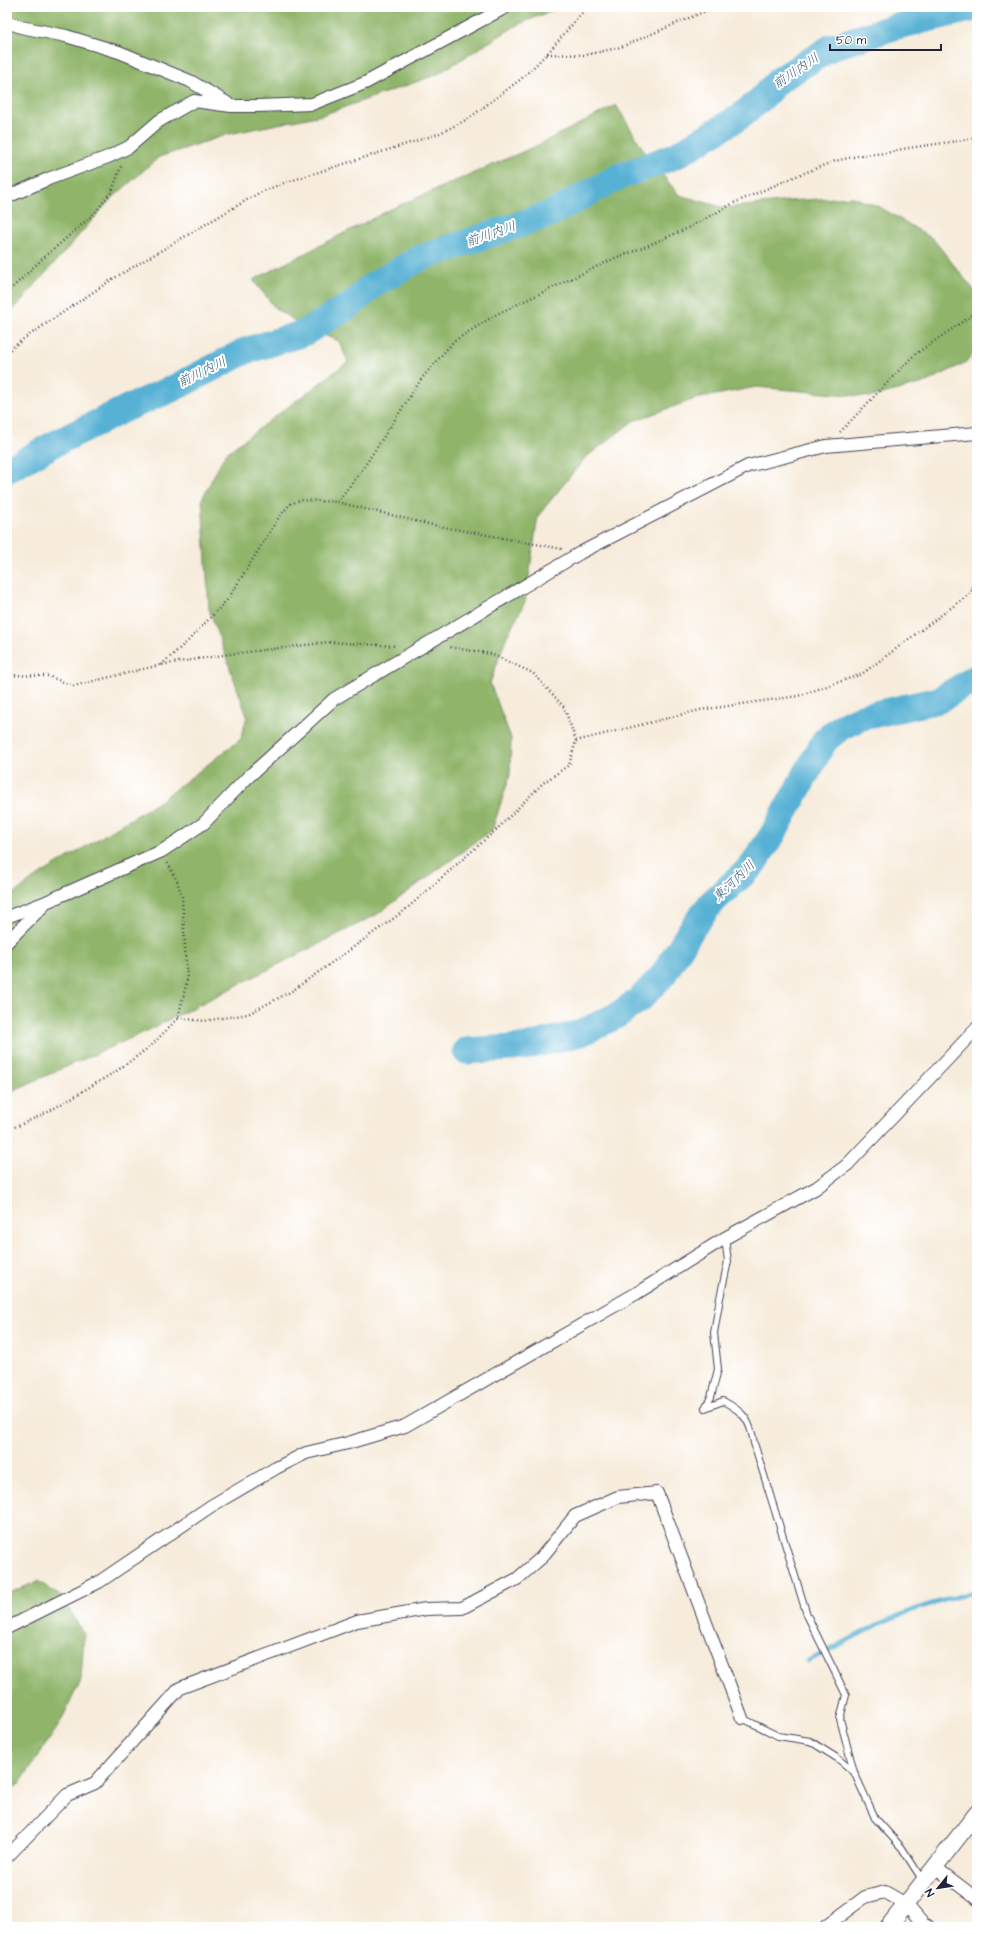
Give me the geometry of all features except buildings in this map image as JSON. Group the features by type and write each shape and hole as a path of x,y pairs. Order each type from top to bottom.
{"street":[{"path":"7,197 48,179 108,157 129,147 159,121 194,101 231,106 312,104 365,84 506,7"},
{"path":"7,22 21,27 66,36 119,52 190,81 231,106"},
{"path":"7,917 46,902 162,850 204,822 246,779 334,699 580,552 748,466 826,446 977,433"},
{"path":"7,942 46,902"},
{"path":"7,1628 99,1582 212,1506 276,1468 306,1454 348,1444 405,1426 637,1293 725,1238 816,1188 847,1165 977,1028"},
{"path":"7,1857 67,1795 95,1783 180,1688 357,1621 426,1610 462,1608 517,1579 541,1558 575,1516 618,1497 657,1493 742,1718"},
{"path":"888,1927 977,1813"},
{"path":"935,1867 977,1899"},
{"path":"825,1927 866,1897 885,1892 906,1904 923,1924 929,1927"}],"lane":[{"path":"725,1238 728,1261 714,1333 718,1369 711,1397 705,1408 723,1401 738,1409 751,1426 754,1443 807,1615 846,1695 840,1720 854,1772 875,1818 902,1848 923,1882"},
{"path":"742,1718 778,1736 810,1741 837,1758 854,1772"}],"path":[{"path":"7,352 22,340 111,280 257,194 281,184 438,134 468,119 521,78 547,54 587,7"},
{"path":"547,54 586,55 621,46 715,7"},
{"path":"337,502 360,473 422,378 454,341 497,314 615,258 686,229 734,203 834,161 862,155 887,153 902,149 977,138"},
{"path":"7,293 41,260 95,213 112,191 129,147"},
{"path":"826,446 914,355 977,312"},
{"path":"160,665 188,641 228,599 279,517 290,504 301,500 337,502 428,524 580,552"},
{"path":"576,741 700,710 798,696 862,674 970,593 977,568"},
{"path":"7,675 48,676 73,686 160,665 230,654 330,642 419,647"},
{"path":"178,1018 204,1021 248,1014 292,991 404,911 497,829 543,783 569,765 576,741 564,707 533,673 491,654 445,647"},
{"path":"7,1129 18,1126 48,1112 118,1070 151,1046 178,1018 187,981 182,897 177,881 162,850"}],"green space":[{"path":"7,7 561,7 517,25 436,75 322,115 229,134 159,157 109,201 7,317"},
{"path":"616,105 648,157 679,195 725,208 789,201 852,197 880,207 933,239 977,294 977,350 965,363 924,383 871,397 756,387 695,399 633,421 585,458 538,516 525,602 506,638 490,683 511,738 510,775 492,830 376,915 147,1031 7,1093 7,899 33,879 160,801 241,739 247,716 209,609 202,499 225,454 348,362 339,341 306,328 276,309 253,280 393,208 536,146"},
{"path":"38,1581 63,1598 84,1635 81,1680 59,1725 20,1783 7,1793 7,1594"}],"waterway":[{"name":"前川内川","path":"7,470 54,444 129,407 174,388 245,351 304,333 352,304 373,285 420,258 550,214 618,177 675,156 741,116 760,100 779,80 832,47 897,26 970,9 977,9"},
{"name":"東河内川","path":"466,1051 524,1047 581,1033 616,1016 639,1000 663,975 693,927 711,903 751,867 773,834 825,740 841,727 862,717 939,700 977,677"},
{"path":"808,1661 883,1622 921,1607 977,1591"}]}
